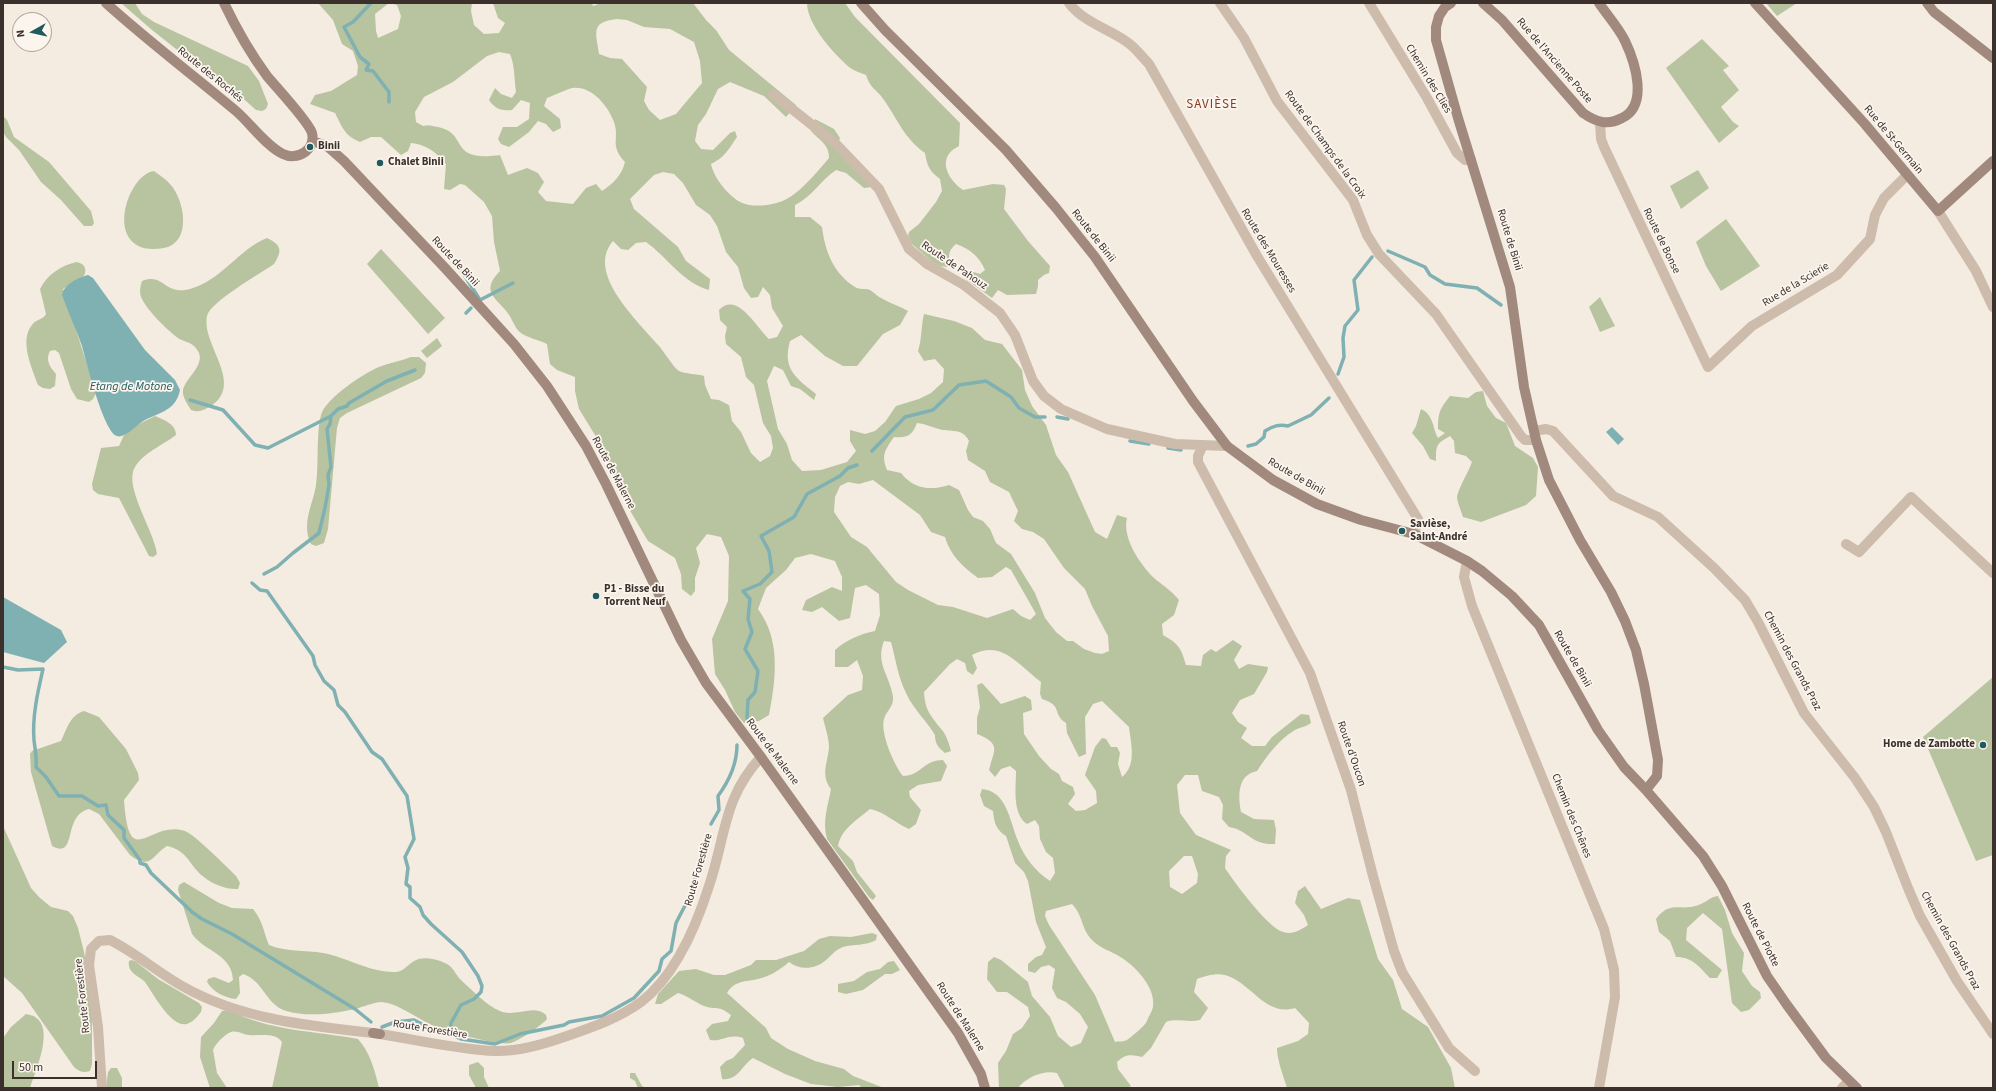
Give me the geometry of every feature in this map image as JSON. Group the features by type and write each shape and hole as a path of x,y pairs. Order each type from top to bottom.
{"street":[{"name":"Route des Rochés","path":"106,3 154,46 236,111 276,150 290,156 301,154 308,149 312,141"},
{"path":"224,3 253,56 310,128 312,141"},
{"name":"Route de Binii","path":"861,3 885,30 1006,150 1056,208 1095,257 1193,401 1227,446 1273,480 1317,504 1361,520 1414,534 1467,561 1482,571 1512,596 1539,625 1598,730 1624,767 1646,790 1657,776 1658,760 1636,650 1625,621 1611,592 1580,540 1549,480 1535,436 1524,387 1510,287 1436,40 1436,27 1439,16 1445,7 1452,3"},
{"name":"Route des Mouresses","path":"1070,3 1073,8 1097,25 1127,42 1149,64 1256,256 1418,519 1414,534"},
{"name":"Route de Champs de la Croix","path":"1220,3 1244,38 1277,101 1353,200 1366,235 1379,254 1436,314 1521,436 1525,440 1535,436"},
{"name":"Chemin des Clies","path":"1369,3 1427,98 1457,153 1465,160 1471,160"},
{"name":"Rue de l'Ancienne Poste","path":"1483,3 1502,20 1583,113 1600,122"},
{"path":"1599,3 1625,40 1638,82 1637,99 1631,112 1616,122 1600,122"},
{"name":"Rue de St-Germain","path":"1755,3 1864,123 1938,211 1976,271 1993,307"},
{"path":"1927,3 1934,12 1993,58"},
{"name":"Route de Pahouz","path":"773,94 835,143 879,189 909,249 927,264 964,285 1000,313 1015,335 1033,381 1050,400 1061,409 1107,429 1176,444 1227,446"},
{"name":"Route de Bonse","path":"1600,122 1601,139 1604,147 1708,367"},
{"name":"Route de Binii","path":"312,141 327,146 344,161 436,258 518,349 547,386 566,414"},
{"path":"1938,211 1993,161"},
{"name":"Rue de la Scierie","path":"1708,367 1752,326 1837,275 1870,239 1875,215 1884,198 1907,175"},
{"name":"Route de Malerne","path":"566,414 606,484 690,657 724,708 761,756 958,1033 981,1074 985,1088"},
{"name":"Chemin des Grands Praz","path":"1535,436 1546,428 1553,431 1613,496 1658,517 1730,583 1745,600 1758,622 1804,713 1855,778 1874,807 1886,832 1920,916 1957,981 1993,1034"},
{"name":"Route d'Oucon","path":"1204,445 1198,456 1198,462 1310,673 1351,790 1381,906 1394,951 1402,972 1449,1048 1475,1071"},
{"path":"1846,544 1858,552 1910,497 1993,573"},
{"name":"Chemin des Chênes","path":"1467,561 1464,577 1472,606 1604,929 1612,963 1615,997 1599,1088"},
{"name":"Route Forestière","path":"102,1088 98,1027 89,960 91,949 99,941 110,940 182,986 238,1010 284,1021 482,1050 507,1050 556,1040 593,1028 621,1014 642,1001 667,975 694,927 710,883 728,811 733,797 745,775 761,756"},
{"name":"Route de Piotte","path":"1646,790 1703,856 1722,886 1767,976 1812,1040 1849,1086"}],"green space":[{"path":"121,3 135,3 142,14 154,22 248,66 259,81 268,104 266,109 262,111 256,110 228,85 190,60"},
{"path":"318,3 389,3 472,3 471,11 474,25 484,34 499,33 505,23 498,18 493,3 592,3 593,6 601,3 693,3 716,30 729,50 796,105 786,117 764,96 730,82 718,89 706,114 698,125 695,141 701,149 713,150 730,133 735,131 737,137 729,149 723,156 711,164 718,180 730,195 745,204 759,206 785,200 795,194 816,174 829,158 829,153 826,146 811,131 815,119 834,129 840,138 835,150 863,166 874,178 871,187 864,188 846,173 836,170 806,198 795,205 795,217 810,217 822,227 825,245 831,261 847,281 857,288 870,290 881,298 908,311 900,325 883,334 857,366 843,366 825,356 801,335 790,341 788,351 789,366 797,378 816,394 814,400 800,389 791,386 783,370 774,366 767,381 778,429 787,444 792,460 802,471 821,470 847,462 856,451 850,441 850,430 865,434 875,431 885,422 896,406 919,399 931,393 943,382 944,369 935,359 924,361 918,351 924,314 954,321 972,328 985,340 1002,344 1022,370 1025,390 1032,406 1046,425 1056,455 1068,472 1095,532 1107,539 1117,515 1127,518 1127,534 1133,550 1138,558 1153,577 1170,590 1179,600 1174,615 1162,624 1163,635 1179,647 1186,665 1201,666 1203,655 1211,649 1216,652 1233,640 1242,646 1234,660 1239,669 1248,664 1268,667 1267,672 1254,694 1240,700 1232,713 1238,722 1247,728 1241,738 1252,746 1265,746 1272,737 1301,714 1309,715 1311,723 1295,730 1278,743 1257,771 1250,773 1242,782 1240,787 1239,799 1241,812 1254,819 1274,820 1276,830 1275,844 1260,842 1241,831 1229,827 1222,819 1223,805 1219,797 1202,791 1198,775 1185,775 1177,785 1180,813 1196,835 1231,850 1226,856 1225,868 1260,914 1277,929 1283,932 1293,932 1308,925 1304,915 1295,903 1298,891 1305,886 1321,909 1348,898 1360,900 1378,959 1393,980 1402,1009 1428,1027 1451,1068 1455,1088 1287,1088 1279,1063 1277,1048 1298,1041 1308,1034 1309,1023 1295,1008 1275,1008 1258,998 1243,984 1225,975 1218,974 1197,979 1194,992 1208,1008 1200,1020 1174,1020 1166,1022 1151,1048 1142,1057 1128,1055 1117,1062 1118,1069 1131,1086 1128,1088 1065,1088 1057,1073 1052,1072 1036,1075 1018,1088 999,1088 998,1063 1006,1051 1013,1034 1022,1028 1030,1016 1028,1007 1007,992 997,992 987,979 988,962 994,957 1001,960 1028,982 1032,996 1050,1017 1058,1036 1071,1047 1081,1043 1088,1027 1080,1014 1066,1002 1057,998 1052,988 1055,969 1049,965 1041,967 1035,973 1028,971 1028,964 1036,957 1042,955 1046,947 1036,922 1028,881 1024,872 1015,863 1006,836 996,825 993,811 984,806 980,795 982,789 997,795 1002,801 1010,817 1018,841 1027,858 1035,869 1050,881 1055,873 1053,858 1046,852 1040,839 1039,826 1035,820 1027,824 1022,820 1019,814 1016,800 1016,771 1010,766 1001,769 995,777 989,770 994,748 990,741 977,734 977,718 980,707 977,685 982,683 1001,704 1025,696 1031,700 1032,710 1023,713 1024,734 1039,756 1051,769 1059,774 1062,781 1073,787 1075,794 1068,804 1076,811 1085,810 1097,803 1096,791 1085,775 1095,747 1102,738 1106,739 1111,747 1117,747 1120,753 1118,764 1122,777 1127,772 1130,767 1132,754 1129,727 1102,701 1093,704 1085,717 1086,754 1079,757 1067,733 1066,723 1059,716 1053,704 1042,699 1040,694 1041,682 1010,656 992,650 983,651 972,655 977,668 973,675 967,671 965,663 957,659 950,664 924,692 929,713 947,737 951,751 945,753 937,745 935,735 917,711 904,689 891,642 884,641 881,656 882,663 891,689 893,700 885,716 883,725 889,749 899,771 903,776 914,774 931,762 943,760 947,766 941,781 918,785 909,791 910,797 921,810 916,824 909,829 875,810 870,809 850,825 842,835 838,846 853,861 857,872 876,896 873,900 869,897 827,839 825,820 831,789 825,774 829,747 828,736 823,718 848,695 862,690 863,676 857,660 848,667 835,667 835,650 854,638 875,631 880,615 879,594 866,585 855,588 850,618 839,621 822,607 812,612 802,610 806,600 832,587 842,591 842,577 835,561 811,554 795,558 786,570 766,588 758,609 770,634 775,660 775,674 769,715 759,721 744,723 735,712 725,690 715,674 712,639 728,601 729,556 721,537 707,534 696,548 700,563 695,578 695,591 691,596 682,589 681,574 675,558 648,541 622,497 603,448 579,409 575,391 575,377 557,370 550,364 547,344 521,333 515,326 509,314 494,297 490,289 491,284 500,271 494,242 492,216 484,202 465,185 460,184 450,190 444,189 446,164 439,156 426,147 411,143 408,151 401,155 381,137 371,137 360,142 347,134 335,113 310,104 315,95 331,91 357,75 358,66 353,51 342,44 333,20","holes":["389,3 397,5 401,16 398,29 378,38 375,14","608,20 627,20 644,27 670,29 694,42 700,61 702,83 676,114 660,120 649,110 644,101 647,87 622,59 610,58 599,54 596,34 597,29 602,23","499,52 510,54 514,68 516,92 512,98 501,94 495,88 489,100 494,106 505,110 512,110 521,100 530,103 529,119 517,127 503,127 498,139 501,144 509,147 529,132 538,121 546,124 553,132 561,128 560,119 544,106 547,98 571,88 587,90 598,98 608,110 614,122 616,128 617,151 625,162 622,171 613,182 602,191 596,184 586,188 573,204 546,201 538,192 544,182 538,173 527,168 508,175 500,155 472,155 464,150 454,135 445,129 423,126 416,122 415,112 424,97 453,82 487,56","663,172 674,174 683,183 696,205 710,215 717,226 726,252 738,267 744,288 751,298 758,297 763,287 770,295 772,308 783,326 777,337 769,339 746,313 733,305 726,305 719,310 720,320 727,327 725,336 726,344 741,357 746,377 754,385 763,423 771,436 773,448 770,456 760,462 751,453 741,432 732,421 729,405 719,400 711,399 705,385 704,376 684,373 679,371 671,363 660,347 628,310 610,282 605,267 606,254 613,241 621,249 628,250 636,243 646,242 683,276 700,287 709,290 710,279 686,261 678,247 634,209 630,199 654,175","917,423 943,430 960,432 966,437 969,441 966,451 968,460 985,471 990,482 1009,492 1018,511 1014,521 1022,529 1033,532 1044,539 1064,568 1085,589 1108,636 1109,651 1102,654 1095,653 1084,649 1073,641 1067,641 1056,632 1045,618 1035,593 1011,554 996,543 990,529 983,521 973,517 968,510 959,490 949,485 936,488 923,487 911,482 901,473 887,470 884,460 886,449 894,437 906,436 913,431","873,480 920,515 931,532 945,537 950,549 958,560 978,578 992,577 1006,567 1011,570 1036,614 1030,620 1021,616 1013,609 987,618 953,607 938,605 908,590 896,582 867,547 851,537 834,512 835,497 840,486 848,482 859,484","1184,856 1192,856 1198,874 1197,883 1182,894 1170,887 1169,871","1072,904 1076,908 1085,930 1091,939 1118,955 1139,972 1144,979 1151,993 1153,1007 1147,1021 1127,1040 1115,1042 1095,995 1049,925 1045,916 1046,911"]},
{"path":"807,3 845,3 855,17 960,123 959,146 948,156 946,168 952,180 963,190 993,184 1004,185 1006,189 1004,209 1028,241 1050,266 1049,273 1038,280 1036,294 1007,295 998,290 992,298 964,278 964,273 970,271 980,274 985,270 977,257 966,248 956,244 952,248 949,257 950,263 947,267 940,266 931,261 912,244 908,236 909,232 919,224 936,202 942,191 940,179 929,168 925,153 906,135 884,100 870,84 866,75 849,67 822,38 811,20"},
{"path":"1766,3 1797,3 1777,16"},
{"path":"1702,39 1729,66 1723,70 1739,90 1721,107 1733,122 1739,126 1719,143 1666,68"},
{"path":"3,116 7,120 14,137 49,162 91,211 94,223 92,226 84,226 61,200 41,182 19,150 3,132"},
{"path":"1698,170 1709,188 1681,209 1670,186"},
{"path":"154,171 168,182 175,191 182,210 182,230 179,238 173,244 164,248 144,248 132,241 126,230 124,215 134,186 144,176"},
{"path":"1726,219 1760,266 1721,291 1706,266 1696,242"},
{"path":"267,238 275,243 279,248 279,255 274,264 226,296 210,310 207,316 207,327 210,339 220,363 224,386 220,397 211,406 199,411 191,410 184,398 183,390 199,363 199,352 194,346 173,334 148,309 140,294 142,281 155,279 175,289 190,289 212,279 248,249"},
{"path":"381,249 445,318 428,334 367,264"},
{"path":"77,262 85,267 84,276 63,289 96,393 93,399 89,402 77,399 71,389 59,353 55,350 50,351 48,360 50,366 56,374 55,386 50,389 43,388 38,385 30,363 27,347 28,331 35,322 46,314 40,289 46,279 55,271 71,263"},
{"path":"1600,297 1615,326 1600,332 1589,307"},
{"path":"437,338 442,346 427,358 421,351"},
{"path":"411,357 419,357 426,363 425,373 421,378 347,413 340,418 337,428 328,529 324,543 316,546 311,544 308,536 307,521 315,492 319,423 324,409 337,394 372,370"},
{"path":"1483,391 1487,406 1496,418 1506,423 1515,446 1533,458 1538,467 1536,496 1526,505 1481,522 1463,517 1457,498 1472,462 1466,456 1455,453 1454,441 1450,436 1439,443 1436,451 1436,461 1430,459 1423,446 1412,433 1416,426 1421,409 1431,418 1438,438 1445,433 1438,429 1438,418 1442,408 1450,396 1468,398 1476,392"},
{"path":"155,416 172,425 176,435 143,458 135,467 132,475 133,485 140,509 155,544 157,554 153,557 149,556 119,498 98,494 93,490 92,484 101,448 119,446 124,435 133,427"},
{"path":"1993,677 1993,855 1976,861 1923,737"},
{"path":"84,711 99,717 126,749 138,773 139,780 124,800 127,822 131,834 136,839 143,839 172,829 189,833 203,844 236,876 240,883 238,889 220,886 207,880 180,851 174,848 167,846 147,862 137,860 130,855 99,814 89,809 81,813 75,819 65,847 60,849 52,846 31,772 30,754 32,751 61,741 72,719"},
{"path":"3,826 31,888 51,907 68,911 73,916 78,928 84,952 92,999 92,1064 90,1071 82,1072 74,1067 22,993 3,976"},
{"path":"184,882 219,903 232,908 253,909 261,922 269,945 282,949 323,953 375,970 393,972 399,971 410,963 420,959 427,958 437,960 450,966 462,981 480,998 500,1011 512,1013 536,1010 546,1015 547,1019 520,1039 511,1043 505,1043 473,1038 441,1029 389,1003 376,1003 347,1011 329,1013 302,1014 286,1011 273,1003 256,982 243,974 239,977 240,993 236,999 224,996 216,992 207,982 208,979 214,977 229,983 233,980 231,971 228,964 223,959 197,940 192,934 178,890 179,885"},
{"path":"1718,896 1725,910 1732,933 1744,953 1742,971 1752,986 1760,992 1761,998 1749,1010 1741,1012 1732,1003 1722,929 1703,913 1687,928 1686,940 1722,970 1717,978 1710,978 1691,961 1682,957 1676,957 1670,941 1659,932 1656,919 1667,909 1694,906"},
{"path":"872,933 877,935 876,940 840,948 817,966 802,968 789,962 767,976 745,981 733,986 727,993 766,1028 771,1038 788,1049 815,1061 844,1069 853,1076 884,1088 862,1088 859,1085 838,1087 811,1084 785,1074 753,1058 732,1078 722,1079 720,1067 726,1061 733,1058 745,1045 743,1038 733,1036 719,1040 710,1040 706,1030 712,1024 728,1021 731,1015 720,1009 704,1006 678,993 661,1004 655,1004 658,994 679,971 696,969 714,975 725,975 751,965 756,960 776,960 804,951 819,939 830,936 851,937"},
{"path":"129,961 135,961 158,979 199,1003 202,1007 201,1012 193,1021 187,1024 181,1024 175,1021 163,1009 145,982 131,971"},
{"path":"894,961 900,970 892,974 885,974 863,990 846,994 838,992 838,984 854,981 867,972 880,969 888,962"},
{"path":"229,1010 244,1017 276,1026 358,1039 369,1056 379,1088 272,1088 282,1042 275,1037 267,1035 247,1035 238,1032 231,1032 223,1037 213,1050 217,1073 227,1088 210,1088 200,1057 201,1037 214,1023 222,1011"},
{"path":"26,1014 35,1017 41,1023 44,1040 39,1061 30,1088 3,1088 3,1038 11,1027"},
{"path":"478,1062 484,1068 484,1077 489,1088 476,1088 469,1075 469,1065"},
{"path":"111,1068 117,1068 122,1078 122,1088 106,1088 108,1072"},
{"path":"630,1073 635,1073 642,1086 646,1088 638,1088 635,1081 630,1078"}],"water":[{"name":"Etang de Motone","path":"88,275 93,278 145,350 175,380 180,390 175,402 167,410 145,420 124,435 120,436 117,436 112,432 101,410 82,346 62,295 63,291 68,285"},
{"path":"1612,427 1624,439 1618,445 1606,432"},
{"path":"3,597 61,630 67,642 44,663 3,652"}],"waterway":[{"path":"371,3 353,22 344,27 360,57 369,64 366,70 373,71 389,92 389,102"},
{"path":"1388,251 1425,267 1430,275 1445,284 1477,288 1501,305"},
{"path":"1338,374 1344,357 1343,338 1345,326 1358,310 1354,280 1372,257"},
{"path":"458,265 480,300 513,283"},
{"path":"466,313 471,308"},
{"path":"264,574 277,567 319,533 329,485 328,475 331,467 327,429 330,424 331,416 338,409 347,406 349,403 387,381 415,370"},
{"path":"872,451 905,417 933,410 959,385 986,381 1011,397 1019,408 1035,417 1045,417"},
{"path":"1248,446 1256,444 1264,437 1265,431 1271,428 1279,425 1288,426 1311,415 1329,398"},
{"path":"190,400 223,410 255,445 268,448 331,416"},
{"path":"1057,417 1068,419"},
{"path":"1130,441 1149,444"},
{"path":"1168,448 1181,450"},
{"path":"747,718 748,700 755,692 758,671 745,649 752,632 748,619 750,599 743,591 760,584 772,572 769,551 761,536 794,517 807,494 840,476 848,468 857,465"},
{"path":"252,583 260,590 267,591 313,656 315,665 324,681 334,690 338,705 345,712 372,752 382,759 407,796 414,839 405,857 408,868 406,884 410,887 410,898 420,907 423,915 431,924 462,952 478,976 482,986 481,992 474,999 461,1005 451,1023 450,1034"},
{"path":"3,667 18,670 43,669 34,722 36,767 46,777 59,796 82,796 98,806 106,805 108,815 124,830 124,838 140,860 140,863 146,865 151,873 192,912 202,919 232,934 355,1009 371,1022"},
{"path":"711,824 719,810 718,796 726,785 734,766 737,745"},
{"path":"382,1027 395,1022 414,1020 434,1030 450,1034 461,1039 495,1044 520,1034 564,1025 569,1022 602,1016 634,998 659,971 662,959 671,951 676,923 691,894 701,855"}],"place":[{"name":"Binii","path":"310,147"},
{"name":"Chalet Binii","path":"380,163"},
{"name":"Savièse, Saint-André","path":"1402,531"},
{"name":"P1 - Bisse du Torrent Neuf","path":"596,596"},
{"name":"Home de Zambotte","path":"1983,745"}],"district":[{"name":"SAVIÈSE","path":"1212,105"}]}
